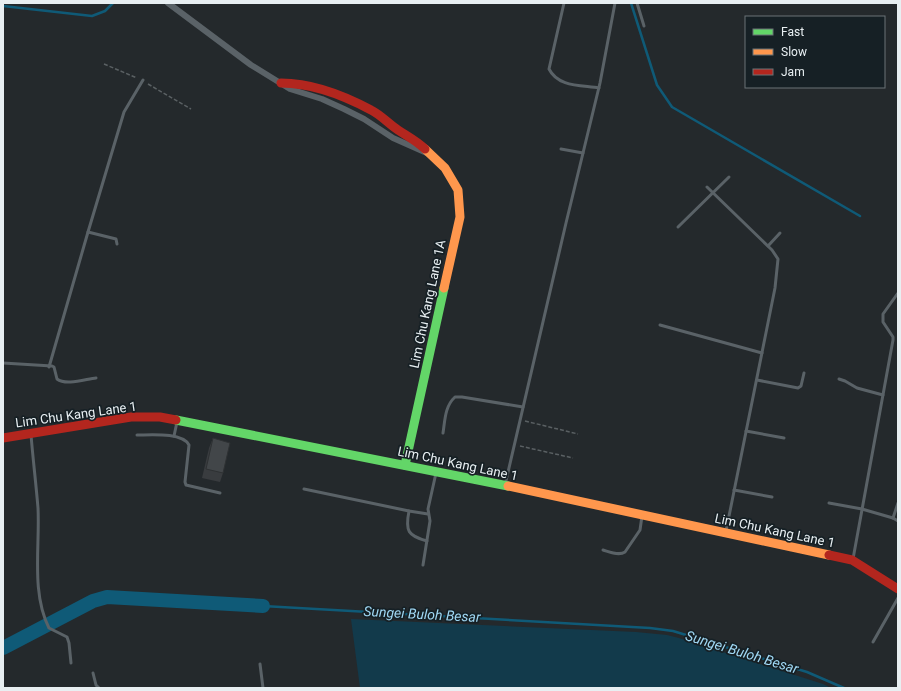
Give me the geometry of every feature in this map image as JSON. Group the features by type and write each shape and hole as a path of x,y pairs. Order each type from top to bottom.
{"street":[{"name":"Lim Chu Kang Lane 1A","path":"168,3 251,65 281,83 293,83 327,90 372,110 398,130 417,141 434,156 445,168 458,190 460,217 406,465"},
{"name":"Lim Chu Kang Lane 1","path":"3,438 131,417 160,417 504,485 852,560 898,589"}],"lane":[{"path":"564,3 549,69 553,76 564,82 599,88"},
{"path":"504,485 599,88 615,3"},
{"path":"637,3 644,26"},
{"path":"49,367 124,112 142,80"},
{"path":"561,148 583,153"},
{"path":"678,227 729,177"},
{"path":"707,187 768,246 778,259 757,380 726,533"},
{"path":"88,232 116,239 116,244"},
{"path":"768,246 780,233"},
{"path":"852,560 893,337 883,322 883,314 898,293"},
{"path":"660,325 762,353"},
{"path":"3,363 54,367 60,381 68,382 96,378"},
{"path":"757,380 798,388 801,386 804,373"},
{"path":"839,379 858,388 883,395"},
{"path":"443,433 447,408 449,403 455,397 523,407"},
{"path":"174,436 177,420"},
{"path":"746,431 784,438"},
{"path":"31,433 38,509 38,566 40,597 46,622 49,628 67,637 71,663"},
{"path":"137,435 174,436 182,439 189,446 185,482 186,485 220,493"},
{"path":"424,565 430,521 428,509 436,471"},
{"path":"304,489 428,514"},
{"path":"734,490 772,497"},
{"path":"829,503 862,509 894,518 898,521"},
{"path":"894,518 898,503"},
{"path":"409,511 409,532 413,537 427,541"},
{"path":"603,550 623,554 640,530 642,515"},
{"path":"873,642 898,598"},
{"path":"260,664 263,688"},
{"path":"93,673 96,685 99,688"}],"path":[{"path":"104,64 142,80 191,109"},
{"path":"520,420 578,434"},
{"path":"514,445 573,458"}],"shaded area":[{"path":"351,619 636,632 667,635 823,684 831,688 360,688"}],"building":[{"path":"213,438 230,443 223,473 206,469"}],"waterway":[{"path":"3,6 92,16 105,11 113,3"},
{"path":"631,3 657,85 672,107 860,216"},
{"name":"Sungei Buloh Besar","path":"3,648 93,601 107,597 263,606"},
{"name":"Sungei Buloh Besar","path":"263,606 650,628 673,631 807,672 844,688"}],"traffic: fast":[{"path":"405,465 444,288"},
{"path":"176,420 508,486"}],"traffic: slow":[{"path":"425,149 445,168 458,190 460,217 444,288"},
{"path":"508,486 829,555"}],"traffic: jam":[{"path":"281,83 304,85 349,99 375,112 425,149"},
{"path":"3,438 131,417 160,417 176,420"},
{"path":"829,555 852,560 898,589"}]}
